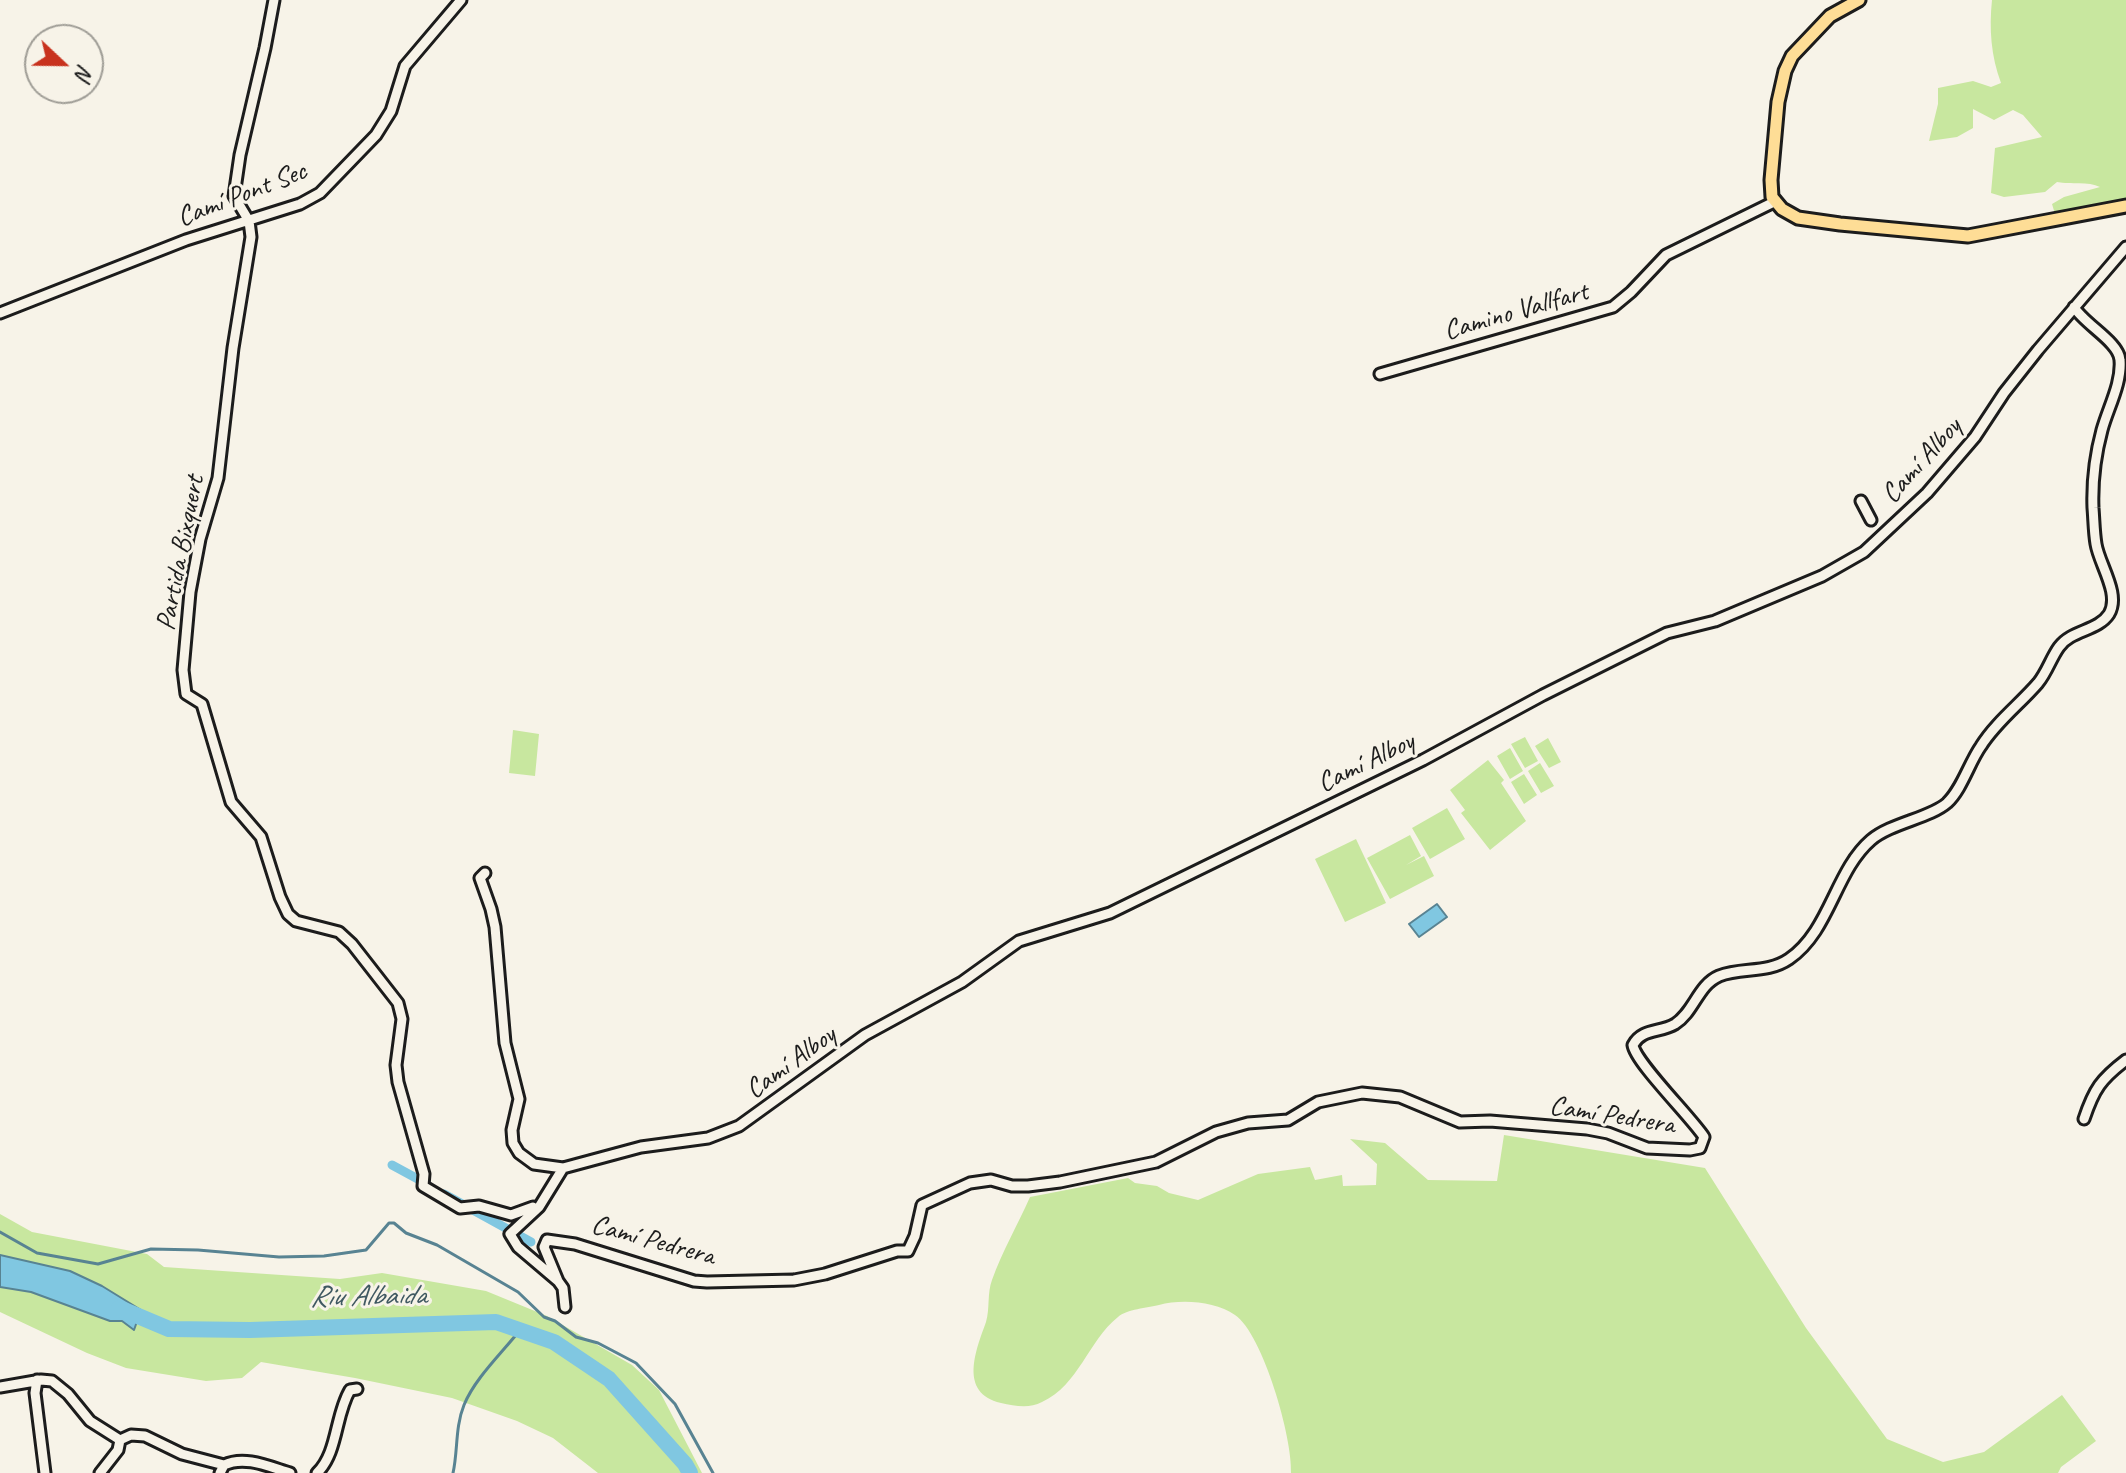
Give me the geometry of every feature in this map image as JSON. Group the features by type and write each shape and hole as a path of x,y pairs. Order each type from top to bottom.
{"main road":[{"path":"1859,0 1830,16 1792,56 1785,71 1778,102 1771,180 1772,197 1782,209 1798,218 1859,227 1968,236 2126,206"}],"street":[{"path":"249,221 234,196 274,0"},
{"name":"Camí Pont Sec","path":"0,313 186,240 300,204 320,193 376,135 391,111 405,66 461,0"},
{"name":"Camino Vallfart","path":"1380,374 1613,307 1666,255 1776,201"},
{"name":"Partida Bixquert","path":"249,221 251,237 233,348 218,478 200,539 190,592 183,670 186,694 202,704 231,802 261,837 288,914 296,921 339,932 398,1003 402,1019 396,1065 398,1082 424,1174 423,1186 456,1207 479,1206 511,1215 532,1208 545,1198"},
{"name":"Camí Alboy","path":"563,1168 641,1147 695,1141 739,1126 865,1035 962,982 1019,941 1110,913 1423,760 1667,633 1715,621 1822,576 1864,552 1947,471 1975,437 2004,393 2126,247"},
{"name":"Camí Pedrera","path":"558,1281 544,1247 547,1240 575,1244 694,1281 794,1280 825,1274 872,1258 908,1251 922,1205 970,1183 991,1180 1012,1186 1028,1186 1156,1162 1216,1132 1248,1123 1288,1120 1318,1102 1362,1093 1400,1097 1460,1122 1490,1121 1587,1129 1608,1133 1647,1148 1700,1148 1704,1137 1638,1059 1633,1045 1636,1039 1653,1030 1673,1025 1716,977 1776,966 1791,958 1802,948 1831,905 1860,851 1883,832 1946,803 1982,743 2041,680 2062,643 2100,623 2109,613 2112,603 2110,589 2096,547 2093,473 2101,433 2119,377 2121,357 2116,348 2081,319 2074,307"},
{"path":"1861,501 1871,520"},
{"path":"485,873 480,878 495,927 505,1043 519,1099 512,1130 513,1143 519,1153 534,1164 563,1168"},
{"path":"2084,1119 2096,1088 2105,1076 2126,1060"},
{"path":"563,1168 556,1175 545,1198 510,1234 518,1247 558,1281 563,1288 565,1307"},
{"path":"37,1380 35,1393 45,1473"},
{"path":"0,1387 37,1380 56,1383 90,1421 120,1440"},
{"path":"317,1473 328,1454 343,1403 350,1390 357,1389"},
{"path":"120,1440 131,1435 145,1436 222,1469 236,1461 290,1473"},
{"path":"100,1473 118,1450 120,1440"}],"green space":[{"path":"1992,0 2126,0 2126,200 2055,214 2052,204 2064,197 2100,187 2057,182 2045,192 2004,197 1991,193 1995,148 2042,137 2023,115 2013,110 1994,120 1973,109 1973,128 1957,137 1929,141 1938,104 1938,88 1973,81 1991,87 2001,83 1992,42"},
{"path":"513,730 539,734 535,776 509,773"},
{"path":"1525,737 1538,761 1525,768 1511,744"},
{"path":"1548,738 1561,762 1549,768 1535,746"},
{"path":"1510,748 1523,771 1510,779 1497,756"},
{"path":"1488,760 1504,780 1501,783 1526,821 1490,850 1461,813 1465,810 1450,790"},
{"path":"1540,763 1554,786 1541,793 1528,771"},
{"path":"1524,774 1537,795 1524,804 1511,782"},
{"path":"1447,808 1465,839 1430,859 1412,828"},
{"path":"1410,835 1421,856 1406,865 1424,856 1434,876 1390,899 1367,858"},
{"path":"1356,839 1386,903 1345,922 1315,859"},
{"path":"1504,1135 1705,1168 1806,1328 1887,1439 1943,1462 1984,1452 2062,1395 2096,1441 2061,1467 2058,1473 1291,1473 1282,1413 1266,1364 1246,1326 1227,1310 1187,1302 1168,1303 1122,1314 1099,1338 1065,1385 1037,1404 1022,1406 1001,1403 979,1390 975,1380 975,1357 987,1317 990,1285 1030,1197 1128,1178 1135,1183 1157,1186 1169,1193 1198,1200 1258,1174 1310,1167 1315,1180 1342,1175 1343,1186 1376,1185 1377,1164 1350,1139 1385,1143 1428,1180 1497,1181"},
{"path":"0,1214 32,1232 147,1254 164,1267 340,1279 382,1273 486,1291 547,1316 632,1365 659,1390 702,1473 598,1473 553,1438 517,1421 452,1398 355,1378 261,1362 242,1378 206,1381 126,1368 0,1312"}],"water":[{"path":"1437,904 1447,917 1419,937 1409,924"},
{"path":"0,1255 70,1271 102,1286 141,1310 134,1330 122,1321 110,1321 31,1292 0,1287"}],"waterway":[{"path":"392,1165 427,1184"},
{"path":"444,1194 531,1242"},
{"path":"0,1232 37,1253 98,1264 151,1249 279,1257 324,1256 366,1250 389,1223 394,1223 406,1233 437,1245 518,1292 544,1317 555,1321 576,1337 598,1343 636,1363 675,1404 713,1473"},
{"name":"Riu Albaida","path":"119,1308 169,1329 250,1330 496,1322 554,1342 609,1379 690,1473"},
{"path":"453,1473 464,1405 482,1375 520,1330"}]}
